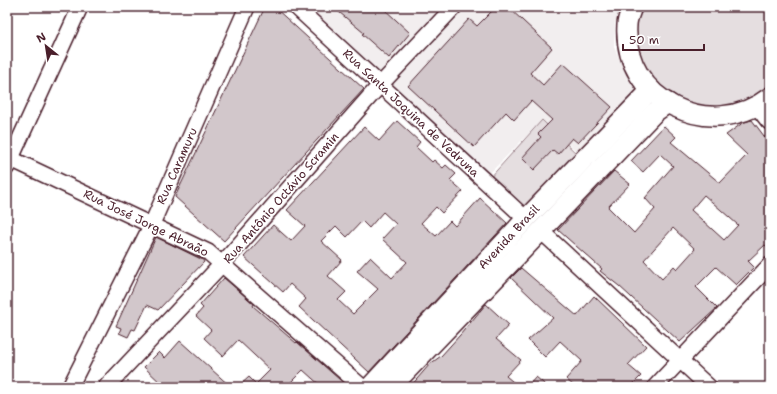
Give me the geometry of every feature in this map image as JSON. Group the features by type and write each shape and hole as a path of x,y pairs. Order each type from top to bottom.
{"main road":[{"path":"632,7 627,23 627,48 636,71 651,90 668,103 697,115 713,117 729,116 766,108"},
{"name":"Avenida Brasil","path":"370,387 526,219 651,90"},
{"name":"Avenida Brasil","path":"391,387 655,112 668,103"}],"street":[{"name":"Rua Caramuru","path":"70,387 152,224 247,7"},
{"name":"Rua Santa Joquina de Vedruna","path":"296,7 526,219"},
{"name":"Rua Antônio Octávio Scramin","path":"106,387 223,263 380,84 454,7"},
{"path":"8,161 78,8"},
{"name":"Rua José Jorge Abraão","path":"8,161 152,224 208,252 223,263 362,387"},
{"path":"541,231 709,387"},
{"path":"655,387 770,265"}],"shaded area":[{"path":"296,7 454,7 380,85"},
{"path":"460,7 620,7 615,23 614,47 626,73 642,94 583,157 542,120 485,178 385,85"},
{"path":"632,7 770,7 770,97 697,115 636,71"},
{"path":"542,120 581,158 525,215 488,180"}],"building":[{"path":"265,7 274,7 364,89 224,241 175,197"},
{"path":"333,7 382,7 410,33 389,58 362,34 364,33"},
{"path":"496,7 508,7 552,48 530,73 543,85 563,63 612,107 578,143 572,138 558,154 553,150 534,170 522,158 541,137 538,134 552,120 531,101 514,120 506,112 474,147 408,86 469,19 477,26"},
{"path":"752,120 770,144 770,249 765,245 748,261 754,267 736,285 716,267 696,287 717,308 680,342 619,286 600,271 602,269 558,230 614,171 630,184 608,207 634,233 655,209 645,198 673,166 660,154 643,172 631,161 664,126 676,137 671,142 720,183 747,155 726,135 744,122","holes":["704,195 738,225 724,240 691,210","673,228 695,249 677,269 674,266 662,279 644,260"]},
{"path":"397,121 420,142 416,147 432,162 434,160 443,168 446,165 456,174 450,180 463,191 442,213 436,207 421,223 436,236 450,221 455,226 480,198 507,223 369,372 299,307 306,299 290,284 283,292 244,257 273,225 291,241 305,226 287,210 364,127 379,141","holes":["383,212 396,224 382,239 407,262 392,278 370,257 357,271 378,289 353,314 338,300 346,292 328,276 342,260 321,241 336,226 347,237 362,221 369,228"]},
{"path":"156,237 203,260 204,262 158,310 147,305 135,330 132,329 128,337 119,333 121,328 116,326"},
{"path":"521,268 577,316 594,296 646,346 628,365 641,376 630,387 575,387 566,379 582,361 560,341 545,357 528,340 553,318 511,278"},
{"path":"224,278 254,304 253,306 348,387 322,387 303,370 286,387 238,387 249,377 256,384 270,370 238,340 223,356 204,338 211,330 196,316 203,308 200,305"},
{"path":"486,304 509,325 496,339 521,360 506,376 519,387 410,387 430,364 441,356"},
{"path":"180,341 231,387 165,387 144,367 159,352 165,358"},
{"path":"536,377 548,387 527,387"}]}
